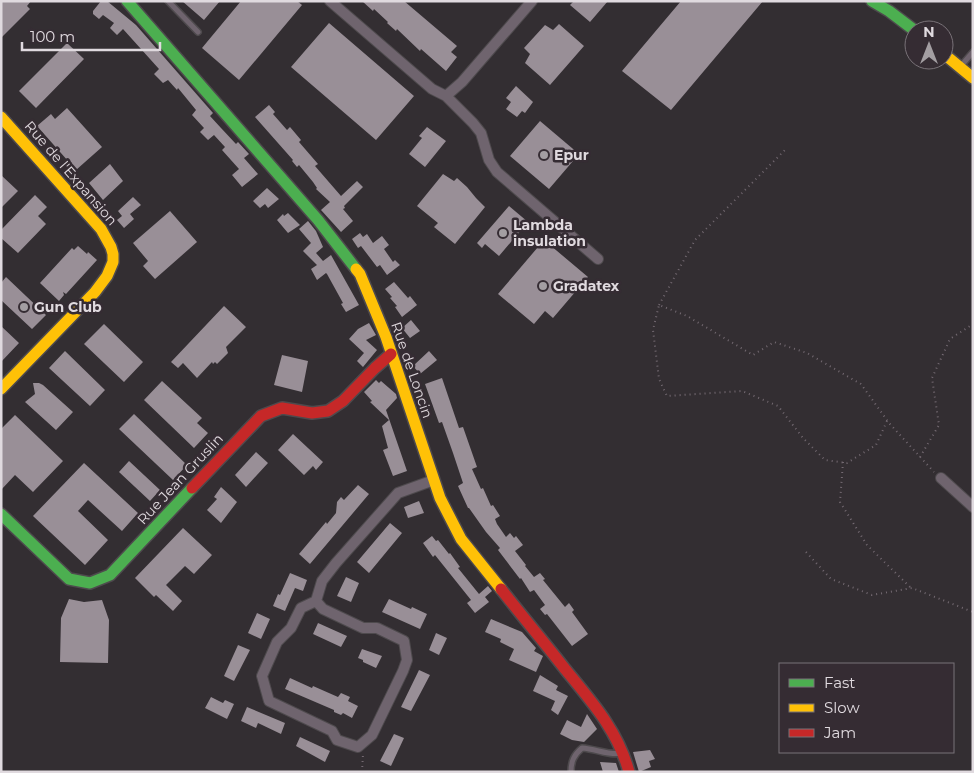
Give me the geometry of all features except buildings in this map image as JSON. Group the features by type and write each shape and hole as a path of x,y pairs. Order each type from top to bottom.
{"street":[{"name":"Rue de Loncin","path":"127,1 318,220 360,274 391,354 440,498 461,539 595,706 612,730 624,753 629,772"},
{"path":"330,1 432,90 446,96 473,122 481,133 489,160 497,172 598,259"},
{"path":"446,96 462,82 532,1"},
{"path":"872,1 904,22"},
{"path":"954,62 973,78"},
{"name":"Rue de l'Expansion","path":"1,117 101,229 110,242 113,262 108,277 95,292 1,389"},
{"name":"Rue Jean Gruslin","path":"1,514 69,579 82,583 95,583 110,575 261,416 287,408 319,413 327,412 342,402 380,362 391,354"},
{"path":"941,478 973,507"},
{"path":"316,601 323,609 363,628 377,628 404,641 407,660 403,671 372,735 358,747 337,740 332,731 270,701 262,676 277,642 291,628 301,608 316,601 322,581 336,563 398,493 434,480"}],"lane":[{"path":"168,1 198,32"},
{"path":"960,67 973,52"},
{"path":"571,772 571,764 575,754 582,748 613,755 624,753"}],"path":[{"path":"785,150 695,240 659,306 653,330 660,379 667,396 742,391 778,406 803,438 825,460 847,463 876,445 887,421"},
{"path":"659,306 688,316 753,355 774,342 807,353 861,384 887,421 941,478"},
{"path":"920,457 939,424 932,378 950,339 973,324"},
{"path":"843,462 840,502 867,546 912,588 973,612"},
{"path":"806,552 831,578 872,595 912,588"},
{"path":"362,772 363,744"}],"traffic: fast":[{"path":"127,1 318,220 356,269"},
{"path":"872,1 904,22"},
{"path":"1,514 69,579 90,583 110,575 192,488"}],"traffic: slow":[{"path":"954,62 973,78"},
{"path":"1,117 101,229 113,254 113,262 107,276 95,292 1,389"},
{"path":"356,269 360,274 386,337 440,498 461,539 501,589"}],"traffic: jam":[{"path":"192,488 261,416 282,408 312,413 328,411 343,401 391,354"},
{"path":"501,589 603,718 618,743 629,772"}],"place":[{"name":"Epur","path":"544,155"},
{"name":"Lambda insulation","path":"503,233"},
{"name":"Gradatex","path":"543,286"},
{"name":"Gun Club","path":"24,307"}]}
